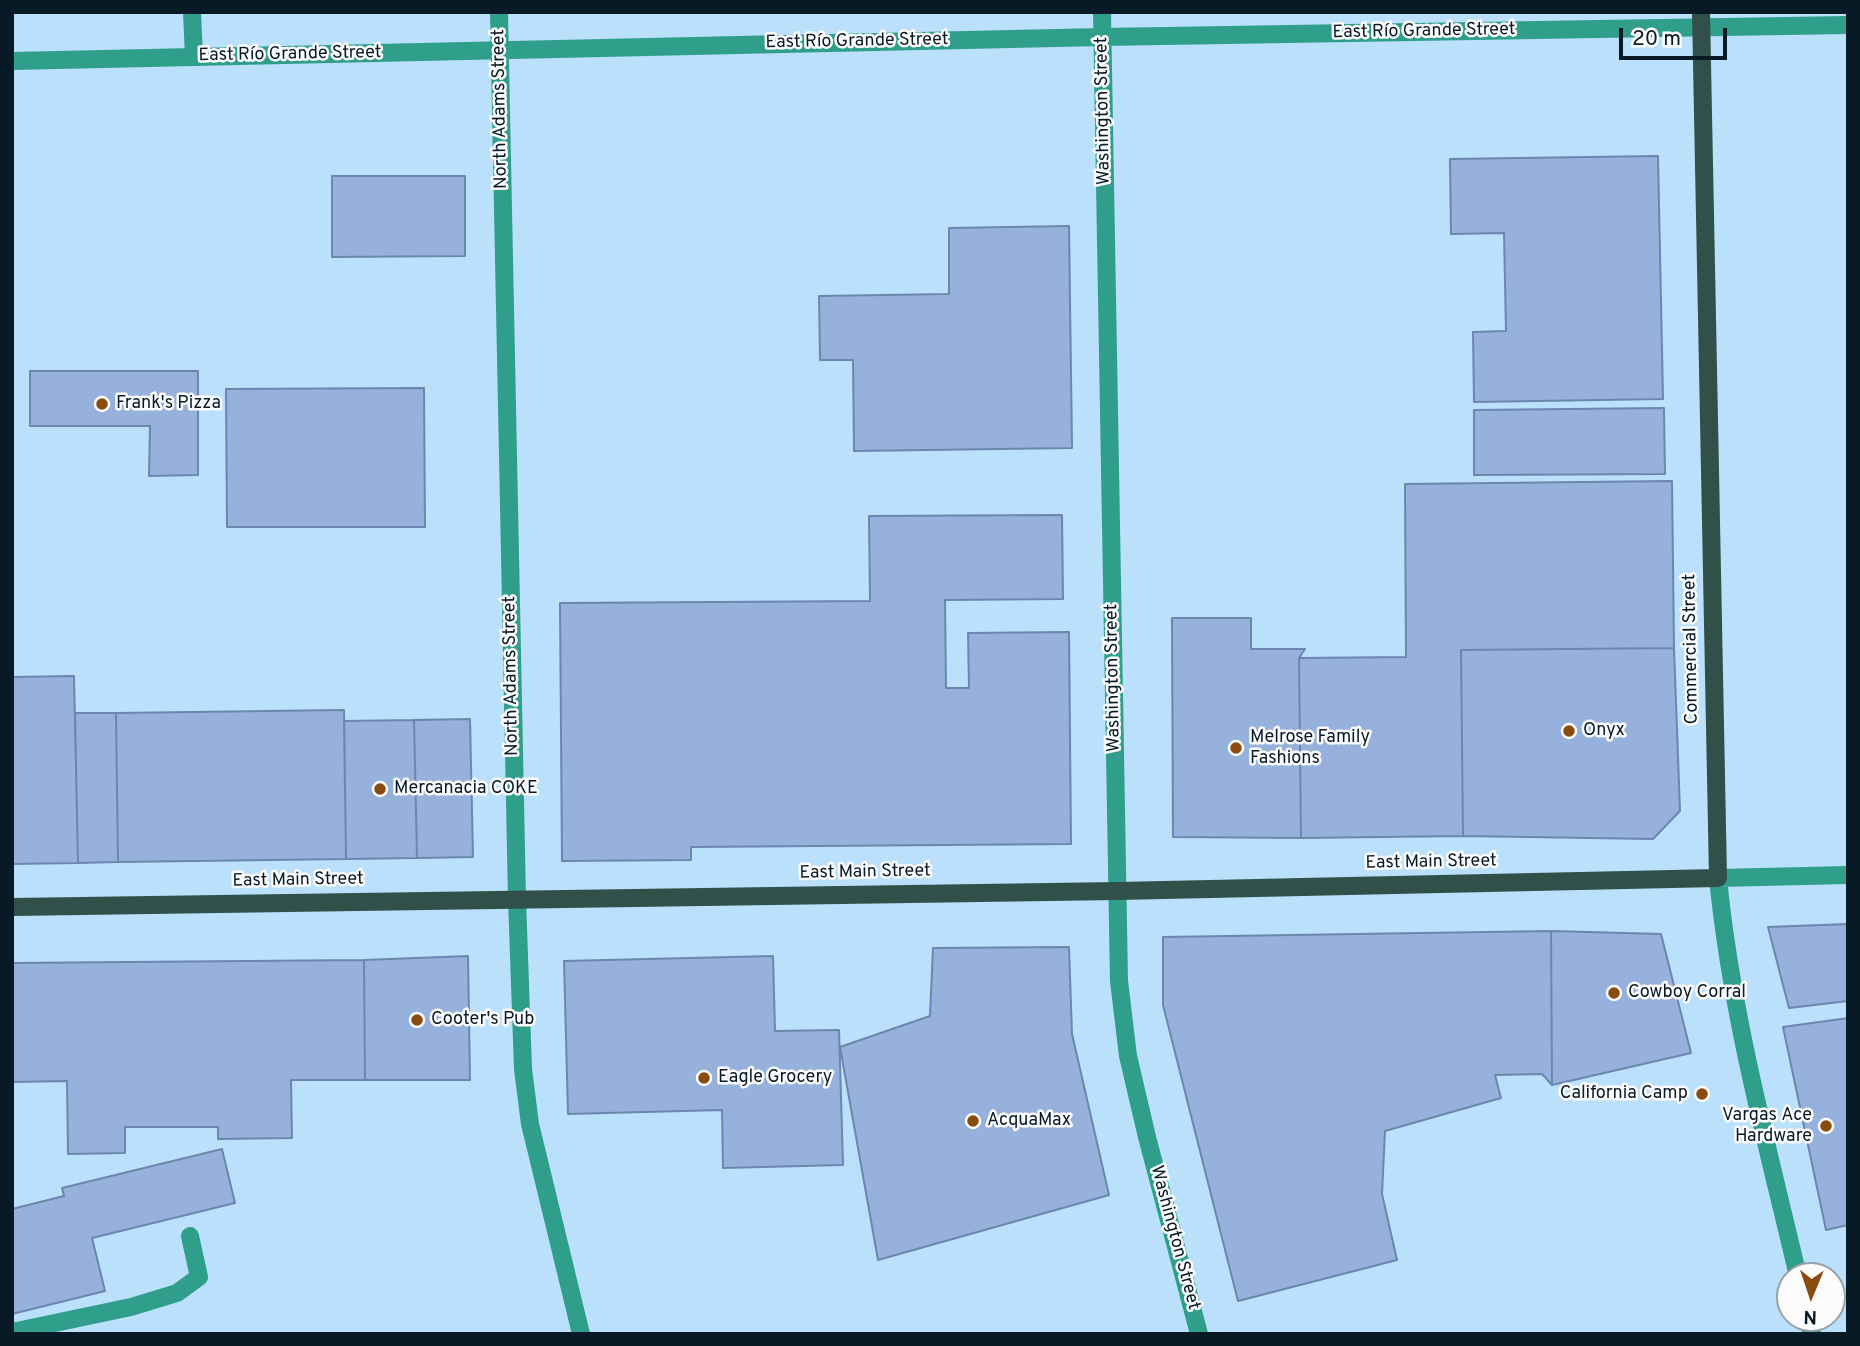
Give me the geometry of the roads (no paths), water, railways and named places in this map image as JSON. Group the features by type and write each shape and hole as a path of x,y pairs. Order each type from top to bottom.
{"main road":[{"name":"Commercial Street","path":"1702,20 1718,878"},
{"name":"East Main Street","path":"12,907 1118,891 1718,878"}],"street":[{"path":"192,12 194,57"},
{"name":"North Adams Street","path":"499,12 517,898 523,1069 530,1124 580,1334"},
{"name":"Washington Street","path":"1102,12 1119,981 1128,1056 1199,1334"},
{"name":"East Río Grande Street","path":"12,61 1102,37 1702,20 1848,25"},
{"path":"1718,878 1848,875"},
{"name":"Commercial Street","path":"1718,878 1724,942 1740,1031 1795,1262"},
{"path":"12,1332 131,1307 177,1293 199,1277 190,1236"}],"place":[{"name":"Frank's Pizza","path":"102,404"},
{"name":"Onyx","path":"1569,731"},
{"name":"Melrose Family Fashions","path":"1236,748"},
{"name":"Mercanacia COKE","path":"380,789"},
{"name":"Cowboy Corral","path":"1614,993"},
{"name":"Cooter's Pub","path":"417,1020"},
{"name":"Eagle Grocery","path":"704,1078"},
{"name":"California Camp","path":"1702,1094"},
{"name":"AcquaMax","path":"973,1121"},
{"name":"Vargas Ace Hardware","path":"1826,1126"}]}
